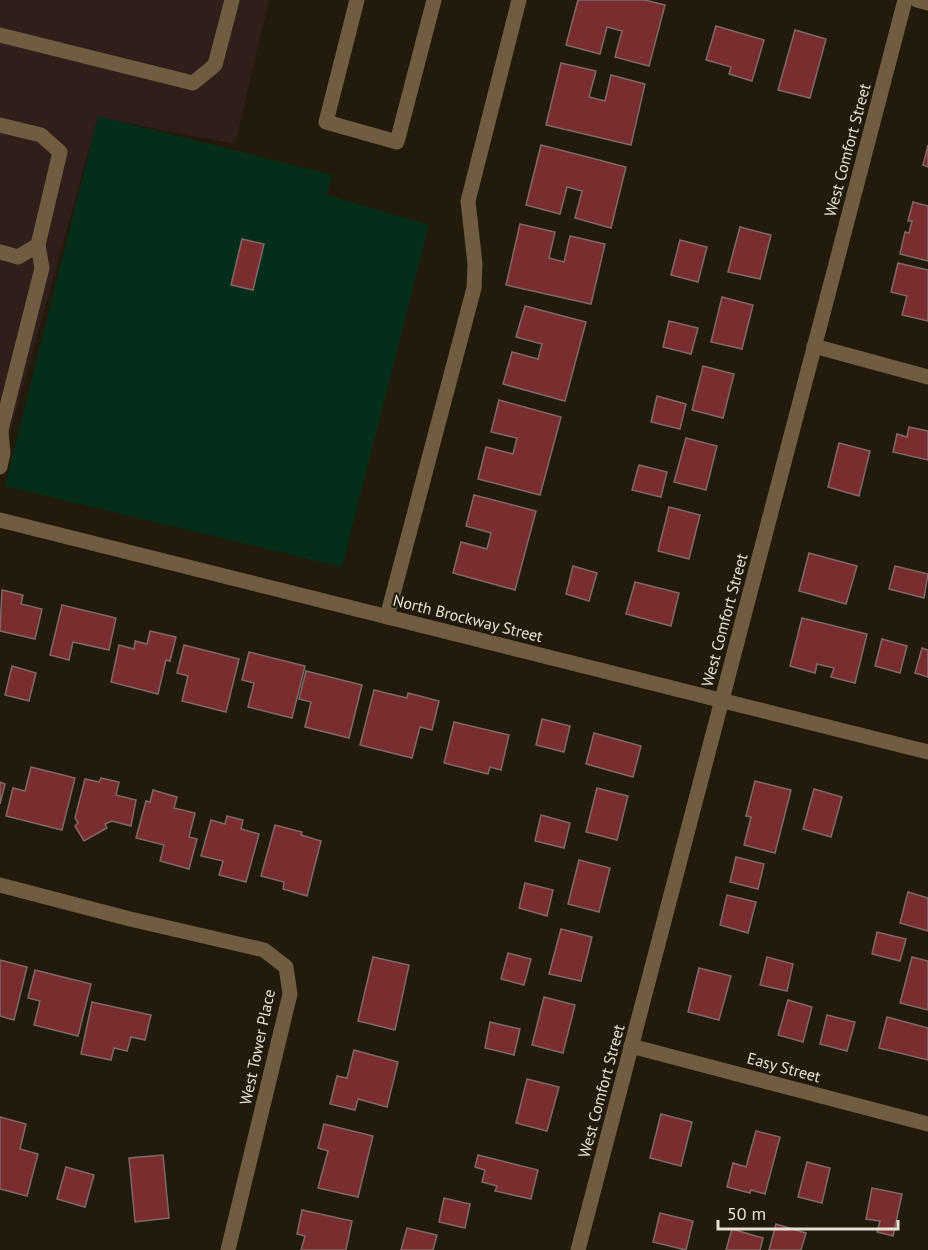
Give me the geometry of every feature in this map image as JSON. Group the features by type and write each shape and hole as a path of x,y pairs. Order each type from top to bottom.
{"street":[{"path":"0,35 193,83 214,64 232,0"},
{"path":"357,0 326,122 397,142 434,0"},
{"path":"387,616 474,288 476,264 468,201 519,0"},
{"name":"West Comfort Street","path":"578,1250 905,0"},
{"path":"917,0 928,3"},
{"path":"0,125 40,135 60,152 38,245 42,268 1,433 3,453 0,468"},
{"path":"0,252 18,257 38,245"},
{"path":"814,346 928,376"},
{"name":"North Brockway Street","path":"0,520 928,752"},
{"name":"West Tower Place","path":"0,885 264,950 286,967 290,994 228,1250"},
{"name":"Easy Street","path":"631,1046 928,1124"}],"shaded area":[{"path":"0,0 269,0 235,144 98,117 0,469"}],"green space":[{"path":"98,116 332,175 327,195 429,225 342,567 5,486"}],"building":[{"path":"578,0 645,0 665,5 649,66 615,57 622,31 607,27 600,54 566,45"},
{"path":"716,26 764,40 752,81 729,74 731,67 706,60"},
{"path":"795,30 826,39 810,98 778,90"},
{"path":"561,63 596,71 589,97 605,101 611,75 645,84 631,145 546,125"},
{"path":"541,145 626,167 611,228 575,218 582,191 567,187 560,214 526,205"},
{"path":"928,145 928,167 923,165"},
{"path":"913,202 928,206 928,261 900,254 905,232 909,233 912,221 908,221"},
{"path":"520,224 555,232 549,258 564,262 570,236 605,244 591,304 506,285"},
{"path":"740,227 771,235 760,279 728,272"},
{"path":"242,239 264,244 253,290 231,285"},
{"path":"680,240 707,247 698,282 671,275"},
{"path":"898,263 928,270 928,321 902,315 907,296 891,292"},
{"path":"722,297 753,305 742,349 711,342"},
{"path":"525,306 586,322 565,401 503,384 512,352 538,359 542,344 516,337"},
{"path":"669,321 698,328 691,354 663,347"},
{"path":"703,366 734,374 723,418 692,410"},
{"path":"657,396 686,404 680,429 651,422"},
{"path":"499,400 561,417 540,495 478,479 486,447 513,454 517,438 491,432"},
{"path":"909,427 928,431 928,460 893,452 897,434 907,437"},
{"path":"686,438 717,446 706,490 674,482"},
{"path":"839,443 870,451 859,496 828,487"},
{"path":"639,465 667,472 661,497 632,490"},
{"path":"474,495 536,511 515,590 453,573 461,542 487,549 491,533 466,526"},
{"path":"669,507 700,515 689,559 658,551"},
{"path":"809,553 857,566 846,604 799,591"},
{"path":"573,566 597,573 589,601 566,594"},
{"path":"895,566 928,574 924,598 889,589"},
{"path":"635,582 679,593 671,626 626,614"},
{"path":"2,590 23,595 21,604 42,609 35,639 0,631"},
{"path":"62,605 116,618 109,650 73,642 69,660 50,655"},
{"path":"802,618 867,634 855,683 831,677 834,668 817,664 815,673 790,666"},
{"path":"150,631 176,637 170,661 166,660 158,694 111,682 119,645 134,649 135,641 147,644"},
{"path":"882,639 907,646 900,673 875,666"},
{"path":"184,645 239,659 226,712 182,701 188,676 177,673"},
{"path":"922,648 928,650 928,677 915,673"},
{"path":"249,652 305,666 292,718 248,707 254,683 242,680"},
{"path":"12,666 36,673 29,701 5,695"},
{"path":"306,671 362,685 349,738 305,727 311,702 299,699"},
{"path":"374,690 407,698 408,693 439,701 432,730 420,727 412,758 360,745"},
{"path":"542,719 570,726 564,752 536,745"},
{"path":"454,722 509,735 501,770 490,767 488,774 444,763"},
{"path":"594,733 641,746 633,777 586,764"},
{"path":"31,767 75,778 62,830 6,816 13,788 25,791"},
{"path":"101,778 119,782 116,795 136,800 131,826 112,821 105,824 107,828 84,841 75,826 78,823 75,818 85,779 99,782"},
{"path":"755,781 791,790 775,853 744,845 751,817 746,816"},
{"path":"0,782 5,784 0,804"},
{"path":"597,788 628,796 617,840 586,832"},
{"path":"814,789 842,797 831,837 803,829"},
{"path":"153,790 177,797 174,808 195,813 189,837 197,839 189,869 160,861 164,845 136,838 146,801 150,802"},
{"path":"541,815 570,823 564,848 535,841"},
{"path":"227,816 243,820 241,829 259,834 246,882 219,875 223,861 201,856 211,820 225,824"},
{"path":"275,825 302,832 301,835 321,841 307,896 283,889 284,882 261,876"},
{"path":"736,857 764,864 758,889 730,882"},
{"path":"579,860 610,868 599,912 568,904"},
{"path":"525,883 553,890 547,916 519,908"},
{"path":"908,892 928,898 928,931 900,923"},
{"path":"727,895 756,902 748,933 720,925"},
{"path":"561,929 592,937 581,981 549,974"},
{"path":"877,932 906,939 900,961 872,954"},
{"path":"508,953 531,959 524,985 501,979"},
{"path":"373,957 409,965 395,1030 358,1021"},
{"path":"767,957 793,964 787,991 760,985"},
{"path":"912,957 928,961 928,1010 900,1003"},
{"path":"0,960 27,967 14,1020 0,1016"},
{"path":"699,968 731,976 719,1020 688,1012"},
{"path":"35,970 91,984 78,1036 34,1025 40,1001 28,998"},
{"path":"544,997 575,1005 563,1053 532,1045"},
{"path":"788,1000 812,1007 803,1042 778,1035"},
{"path":"92,1002 151,1015 145,1040 131,1037 127,1051 114,1048 111,1060 81,1054"},
{"path":"827,1015 855,1022 847,1051 820,1044"},
{"path":"887,1017 928,1028 928,1060 879,1048"},
{"path":"490,1022 520,1029 514,1055 485,1048"},
{"path":"354,1050 398,1062 387,1107 358,1099 355,1110 330,1104 337,1076 347,1078"},
{"path":"527,1079 559,1087 547,1131 516,1123"},
{"path":"661,1114 692,1122 681,1166 650,1158"},
{"path":"0,1117 26,1124 20,1149 38,1154 27,1196 0,1189"},
{"path":"324,1124 373,1136 358,1197 318,1188 328,1151 318,1148"},
{"path":"756,1131 780,1137 765,1194 727,1187 733,1163 746,1167"},
{"path":"163,1155 169,1218 135,1222 129,1158"},
{"path":"478,1155 538,1170 531,1199 495,1191 497,1186 482,1182 485,1170 475,1167"},
{"path":"807,1162 830,1168 822,1203 798,1197"},
{"path":"66,1167 94,1175 85,1207 57,1199"},
{"path":"872,1188 902,1194 893,1236 877,1232 880,1221 866,1219"},
{"path":"444,1198 470,1204 465,1228 439,1222"},
{"path":"302,1210 352,1221 346,1250 301,1250 305,1236 297,1234"},
{"path":"660,1213 693,1221 686,1250 653,1242"},
{"path":"776,1224 806,1233 801,1250 769,1250"},
{"path":"407,1228 437,1235 433,1250 401,1250"},
{"path":"732,1229 763,1238 760,1250 726,1250"}]}
